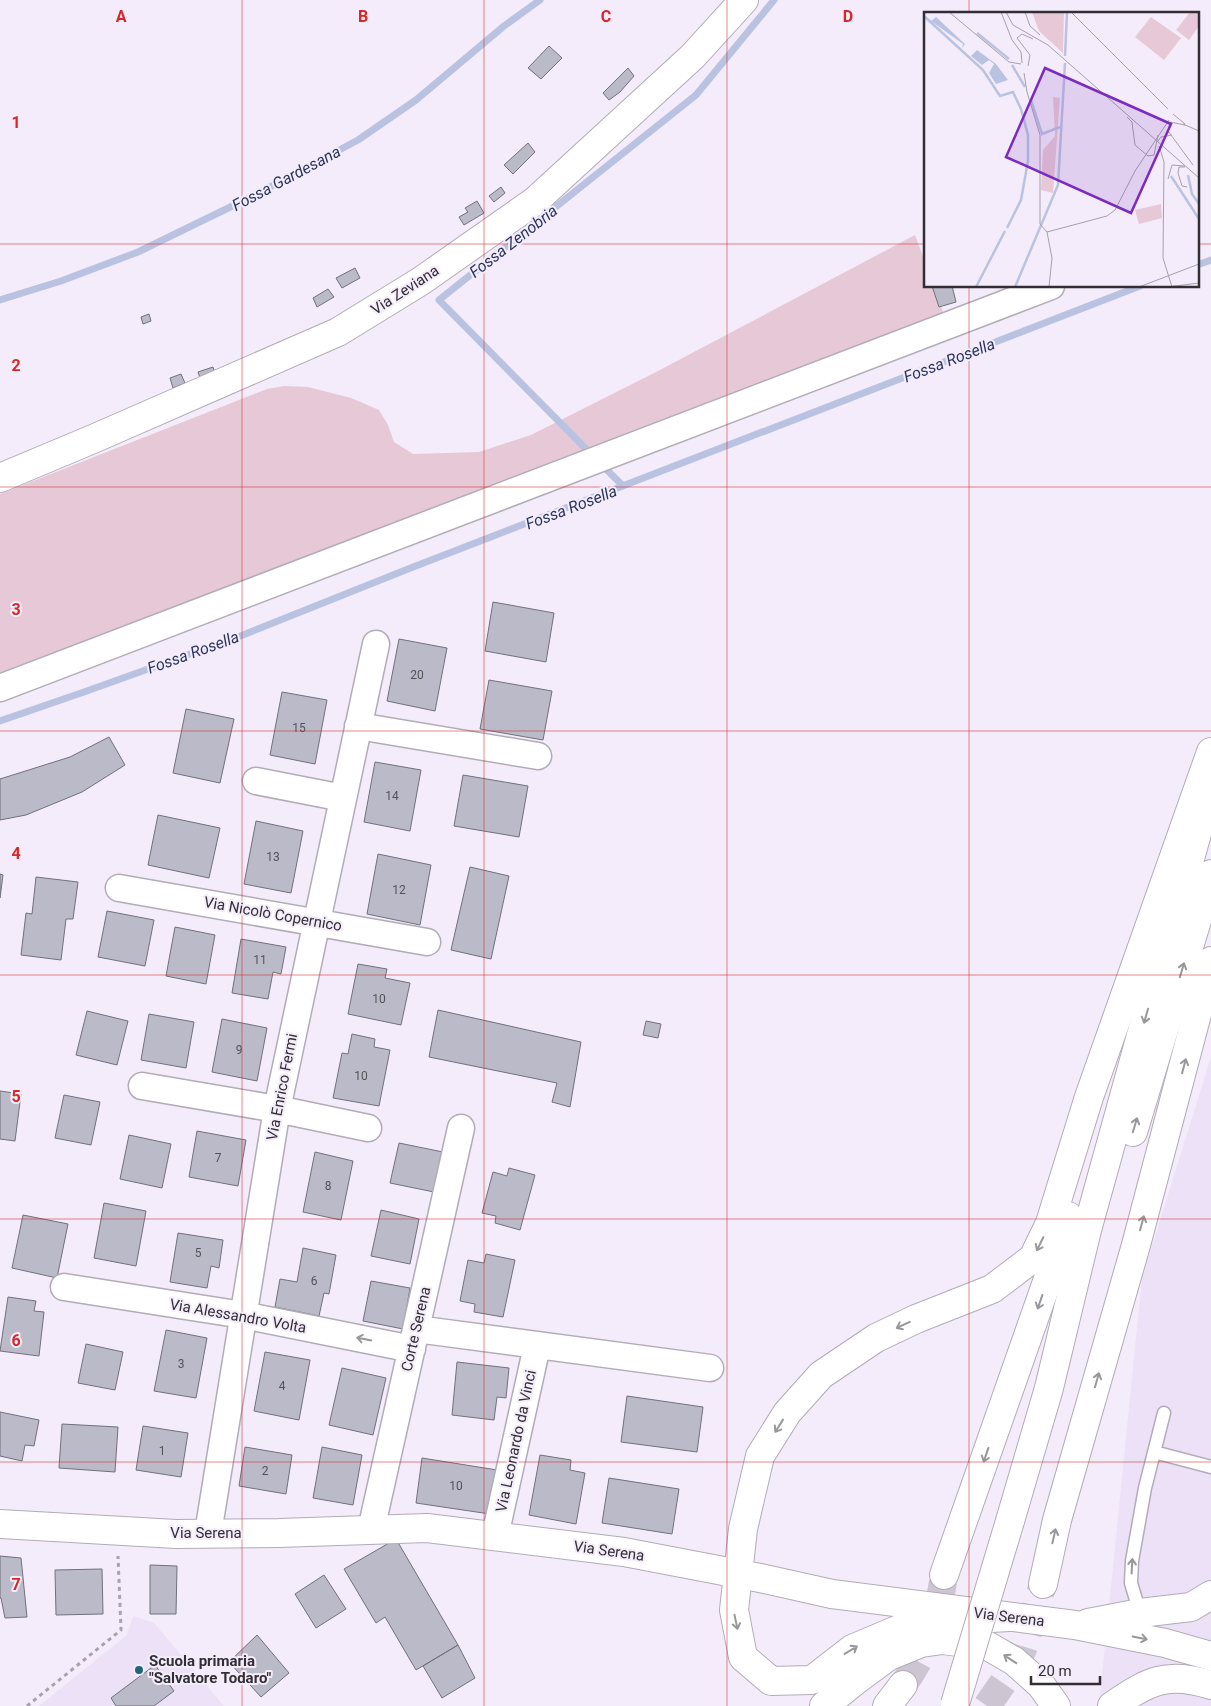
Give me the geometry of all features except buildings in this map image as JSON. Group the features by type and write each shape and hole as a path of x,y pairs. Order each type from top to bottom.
{"main road":[{"name":"Via Zeviana","path":"0,478 338,332 421,281 535,201 693,56 744,0"},
{"path":"1010,1617 916,1622 852,1649 812,1680 771,1681 743,1657 734,1610 744,1529 760,1456 787,1413 821,1375 876,1338 916,1319 992,1289 1033,1258 1050,1223 1089,1097 1211,753"},
{"path":"944,1575 1055,1259 1170,871 1211,753"},
{"path":"1049,1388 1086,1230 1211,783"},
{"path":"954,1705 1049,1388 1102,1235 1211,874"},
{"path":"1043,1584 1057,1520 1136,1246 1211,961"},
{"name":"Via Serena","path":"0,1524 116,1531 208,1533 279,1533 427,1528 624,1552 832,1594 1075,1625 1165,1643 1211,1656"},
{"path":"1075,1625 1140,1613 1191,1607 1211,1595"},
{"path":"824,1706 889,1656 921,1643 942,1640 988,1646 1014,1661 1041,1685 1056,1706"},
{"path":"1112,1706 1136,1689 1164,1679 1194,1680 1211,1685"}],"street":[{"path":"0,688 1047,288"},
{"name":"Via Enrico Fermi","path":"208,1533 277,1109 376,644"},
{"path":"358,726 538,756"},
{"path":"256,781 343,798"},
{"name":"Via Nicolò Copernico","path":"119,888 317,921 427,942"},
{"path":"142,1086 277,1109 368,1128"},
{"name":"Corte Serena","path":"371,1530 461,1128"},
{"name":"Via Alessandro Volta","path":"64,1287 414,1339 537,1346 710,1368"},
{"name":"Via Leonardo da Vinci","path":"495,1536 537,1346"}],"lane":[{"path":"1140,1613 1131,1583 1132,1561 1145,1488 1164,1413"},
{"path":"1154,1452 1211,1467"}],"path":[{"path":"27,1706 120,1630 116,1531"}],"shaded area":[{"path":"915,235 924,259 924,288 935,288 946,321 0,679 0,494 267,389 284,386 308,387 351,398 379,410 388,425 394,442 413,454 479,452 531,435 658,371"},
{"path":"1211,1057 1211,1706 1099,1706 1142,1278"},
{"name":"Scuola primaria \"Salvatore Todaro\"","path":"133,1616 154,1623 224,1706 39,1706 127,1635"}],"waterway":[{"name":"Fossa Gardesana","path":"0,300 61,281 138,252 255,195 358,140 416,100 504,26 540,0"},
{"name":"Fossa Zenobria","path":"593,456 439,300 696,95 774,0"},
{"name":"Fossa Rosella","path":"1198,265 1211,260"},
{"name":"Fossa Rosella","path":"0,721 243,635 408,569 1135,288"},
{"name":"Fossa Zenobria","path":"601,464 623,486"}],"tunnel":[{"path":"903,1685 912,1672 931,1633 939,1605 944,1575"},
{"path":"987,1706 1023,1649 1043,1584"}],"place":[{"name":"Scuola primaria \"Salvatore Todaro\"","path":"139,1670"}]}
